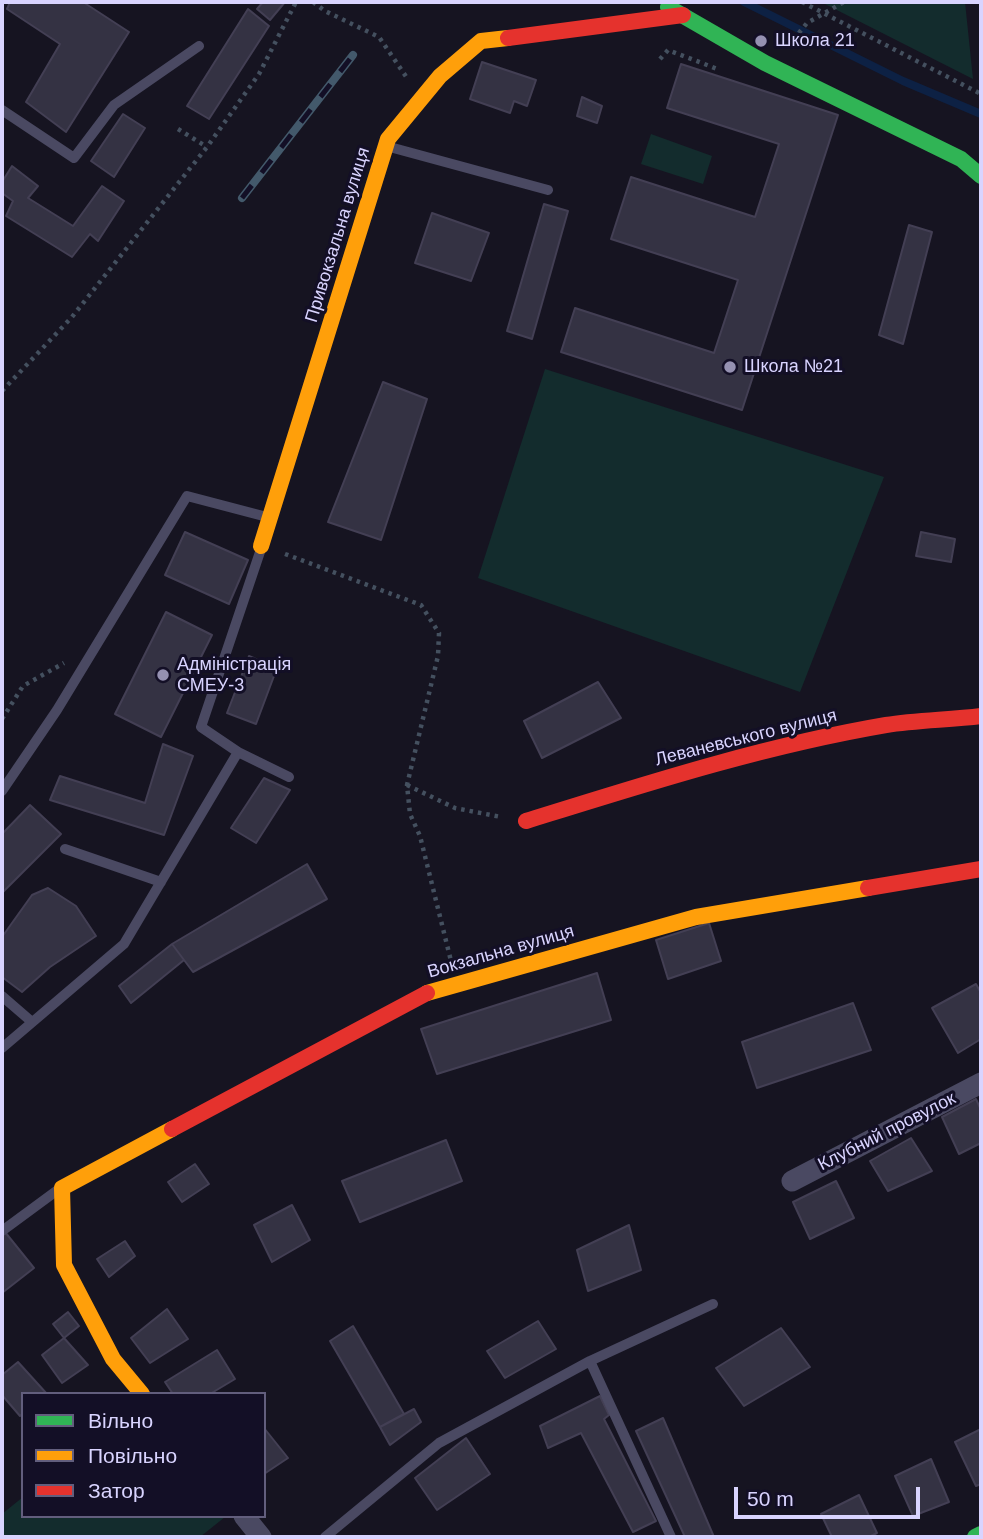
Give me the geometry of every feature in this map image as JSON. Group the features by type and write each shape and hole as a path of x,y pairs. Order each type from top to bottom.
{"street":[{"path":"659,2 765,63 961,159 981,176"},
{"name":"Привокзальна вулиця","path":"261,546 386,146 421,99 440,76 481,41 683,15"},
{"name":"Леваневського вулиця","path":"526,821 660,779 789,745 888,724 981,716"},
{"name":"Вокзальна вулиця","path":"62,1188 431,991 696,917 981,869"},
{"name":"Клубний провулок","path":"792,1181 981,1083"},
{"path":"62,1188 64,1265 113,1359 140,1392"},
{"path":"246,1518 261,1537"},
{"path":"975,1537 981,1534"}],"lane":[{"path":"2,110 74,158 114,105 199,46"},
{"path":"386,146 548,190"},
{"path":"2,791 93,650 187,496 270,518"},
{"path":"261,546 201,727 238,752 289,777"},
{"path":"2,1048 124,944 238,752"},
{"path":"65,849 161,882"},
{"path":"2,996 32,1022"},
{"name":"Вокзальна вулиця","path":"2,1231 62,1188"},
{"path":"325,1537 439,1443 590,1361 713,1304"},
{"path":"590,1361 671,1537"}],"path":[{"path":"2,391 72,317 207,147 259,74 296,2"},
{"path":"313,2 324,11 379,37 421,99"},
{"path":"802,2 981,94"},
{"path":"787,47 807,23 844,2"},
{"path":"660,59 668,50 730,73"},
{"path":"178,129 207,147"},
{"path":"261,546 421,606 439,633 438,656 407,785 410,814 420,836 439,923 459,983"},
{"path":"2,719 23,686 93,650"},
{"path":"407,785 454,808 526,821"}],"green space":[{"path":"821,2 965,2 973,79"},
{"path":"651,134 712,156 703,184 641,164"},
{"path":"545,369 884,477 800,692 478,578"},
{"path":"21,1499 21,1518 224,1518 200,1537 2,1537 2,1514"}],"building":[{"path":"10,2 83,2 129,32 66,132 26,102 60,44 7,9"},
{"path":"263,2 285,2 270,20 257,9"},
{"path":"248,9 269,26 209,119 187,106"},
{"path":"482,62 536,80 527,106 514,101 510,113 470,99"},
{"path":"681,64 838,115 742,410 561,352 575,308 714,353 738,280 611,239 631,177 755,217 779,144 667,108"},
{"path":"582,97 602,106 597,123 577,116"},
{"path":"123,114 145,128 114,177 91,161"},
{"path":"12,166 38,186 28,198 73,226 102,186 124,201 98,241 90,234 72,257 6,216 13,201 2,193 2,182"},
{"path":"544,204 568,211 532,339 507,331"},
{"path":"432,213 489,233 471,281 415,263"},
{"path":"909,225 932,232 903,344 879,335"},
{"path":"383,382 427,399 381,540 328,522"},
{"path":"185,532 248,560 229,604 165,575"},
{"path":"921,532 955,539 951,562 916,556"},
{"name":"Адміністрація СМЕУ-3","path":"166,612 212,635 161,737 115,714"},
{"path":"249,656 277,668 256,724 227,713"},
{"path":"598,682 621,718 542,758 524,721"},
{"path":"163,744 193,756 164,835 50,800 60,776 145,803"},
{"path":"264,778 290,790 256,843 231,828"},
{"path":"30,805 61,834 2,893 2,834"},
{"path":"307,864 327,899 193,972 172,944"},
{"path":"48,888 76,906 96,936 50,967 22,992 2,977 2,937 32,895"},
{"path":"709,923 721,961 668,979 656,940"},
{"path":"172,944 184,960 131,1003 119,986"},
{"path":"597,973 611,1020 437,1074 421,1029"},
{"path":"976,984 981,993 981,1039 958,1053 932,1008"},
{"path":"853,1003 871,1050 757,1088 742,1042"},
{"path":"976,1099 981,1110 981,1143 959,1154 942,1117"},
{"path":"911,1138 932,1171 888,1191 870,1161"},
{"path":"446,1140 462,1181 360,1222 342,1181"},
{"path":"195,1164 209,1184 182,1202 168,1182"},
{"path":"836,1181 854,1218 810,1239 793,1202"},
{"path":"292,1205 310,1240 272,1262 254,1225"},
{"path":"629,1225 641,1270 588,1291 577,1250"},
{"path":"5,1232 34,1268 2,1293 2,1235"},
{"path":"125,1241 135,1256 109,1277 97,1259"},
{"path":"167,1309 188,1339 150,1363 131,1338"},
{"path":"68,1312 79,1326 64,1338 53,1324"},
{"path":"538,1321 556,1349 505,1378 487,1351"},
{"path":"353,1326 404,1414 380,1427 330,1341"},
{"path":"781,1328 810,1367 744,1406 716,1368"},
{"path":"64,1338 88,1365 62,1383 42,1355"},
{"path":"217,1350 235,1379 213,1392 172,1392 165,1382"},
{"path":"18,1362 45,1392 21,1392 20,1416 2,1395 2,1375"},
{"path":"600,1396 609,1415 604,1419 656,1521 633,1532 581,1433 548,1448 540,1426"},
{"path":"414,1409 421,1422 390,1445 380,1427"},
{"path":"663,1418 714,1537 685,1537 636,1431"},
{"path":"981,1429 981,1484 976,1486 955,1442"},
{"path":"266,1430 288,1458 266,1473"},
{"path":"466,1438 490,1474 437,1510 415,1478"},
{"path":"931,1459 949,1502 913,1516 895,1476"},
{"path":"859,1495 877,1533 869,1537 832,1537 821,1514"}],"waterway":[{"path":"744,2 903,81 981,114"}],"railway":[{"path":"242,198 353,55"}],"traffic: fast":[{"path":"668,7 765,63 961,159 981,176"},
{"path":"975,1537 981,1534"}],"traffic: slow":[{"path":"261,546 388,139 440,76 481,41 508,38"},
{"path":"427,993 696,917 868,888"},
{"path":"140,1392 113,1359 64,1265 62,1188 172,1129"}],"traffic: jam":[{"path":"508,38 683,15"},
{"path":"526,821 704,767 795,744 886,725 981,716"},
{"path":"868,888 981,869"},
{"path":"172,1129 427,993"}],"place":[{"name":"Школа 21","path":"761,41"},
{"name":"Школа №21","path":"730,367"},
{"name":"Адміністрація СМЕУ-3","path":"163,675"}]}
